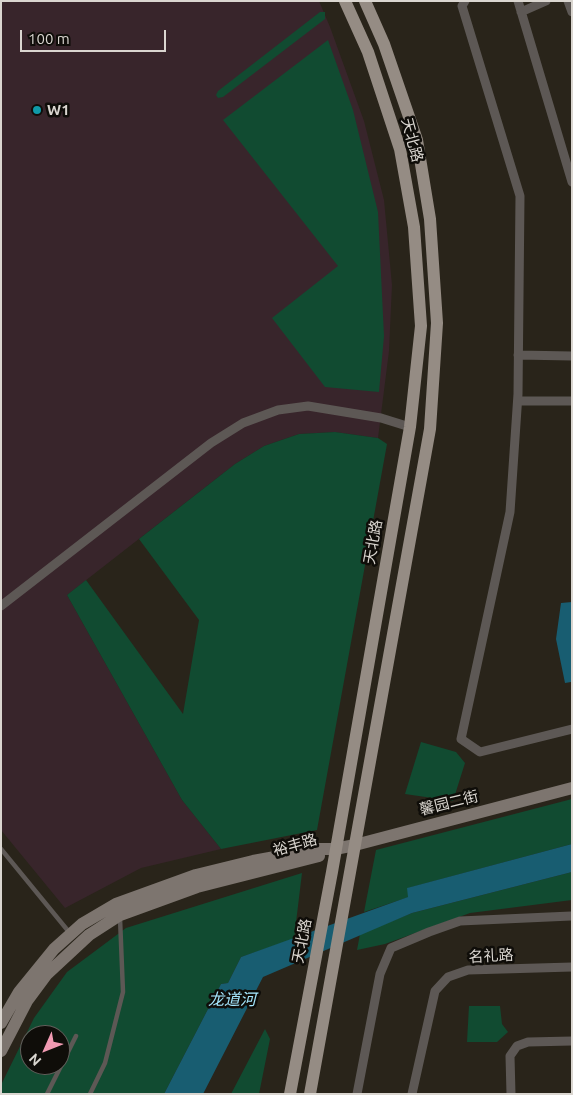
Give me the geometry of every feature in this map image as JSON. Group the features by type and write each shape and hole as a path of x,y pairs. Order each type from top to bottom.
{"main road":[{"name":"天北路","path":"290,1094 410,428 421,326 414,227 400,149 368,52 344,1"},
{"name":"天北路","path":"310,1094 430,429 437,324 430,219 417,140 384,44 365,1"}],"street":[{"path":"464,1 462,6 520,196 518,401 510,512 462,739 480,752 572,729"},
{"path":"518,1 572,182"},
{"path":"521,12 546,1"},
{"path":"568,1 572,12"},
{"path":"518,355 572,356"},
{"path":"518,401 572,401"},
{"path":"1,606 211,443 242,423 278,410 308,406 381,418 410,428"},
{"name":"馨园二街","path":"335,849 572,788"},
{"name":"裕丰路","path":"1,1022 19,992 39,966 70,934 82,924 116,904 196,875 253,861 319,849 335,849"},
{"name":"裕丰路","path":"1,1051 28,1001 48,974 89,934 120,915 197,887 317,857 335,849"},
{"path":"357,1094 380,974 392,948 460,921 571,916"},
{"name":"名礼路","path":"412,1094 435,991 448,977 468,970 572,967"},
{"path":"511,1094 510,1056 517,1046 528,1042 572,1041"}],"lane":[{"path":"1,849 70,934"},
{"path":"90,1094 105,1064 123,992 120,915"},
{"path":"47,1094 76,1036"}],"shaded area":[{"path":"1,1 319,1 364,121 384,200 392,285 389,351 378,438 335,432 299,434 264,446 235,464 67,595 182,800 221,849 141,868 65,908 1,830"}],"green space":[{"path":"320,12 325,12 325,19 223,97 218,98 216,95 218,91"},
{"path":"328,40 353,110 378,212 384,336 379,392 325,387 272,318 338,266 223,120"},
{"path":"335,432 378,438 387,444 317,830 221,849 182,800 67,595 86,580 183,714 199,620 139,539 235,464 264,446 299,434"},
{"path":"421,742 456,752 465,763 453,801 405,794"},
{"path":"572,799 572,844 408,888 409,897 364,912 376,850"},
{"path":"572,872 572,900 470,913 385,944 357,950 360,934 412,913"},
{"path":"302,873 294,939 241,957 228,983 221,984 164,1094 1,1094 1,1085 20,1046 20,1075 70,1075 70,1025 31,1025 67,972 126,928"},
{"path":"469,1006 500,1006 502,1024 508,1032 497,1042 467,1042"},
{"path":"265,1029 270,1039 259,1094 231,1094"}],"water":[{"path":"572,602 572,678 571,682 565,683 556,639 561,603"},
{"name":"龙道河","path":"572,844 572,872 412,913 263,977 203,1094 164,1094 221,984 228,983 241,957 408,897 407,888"}],"place":[{"name":"W1","path":"37,110"}]}
